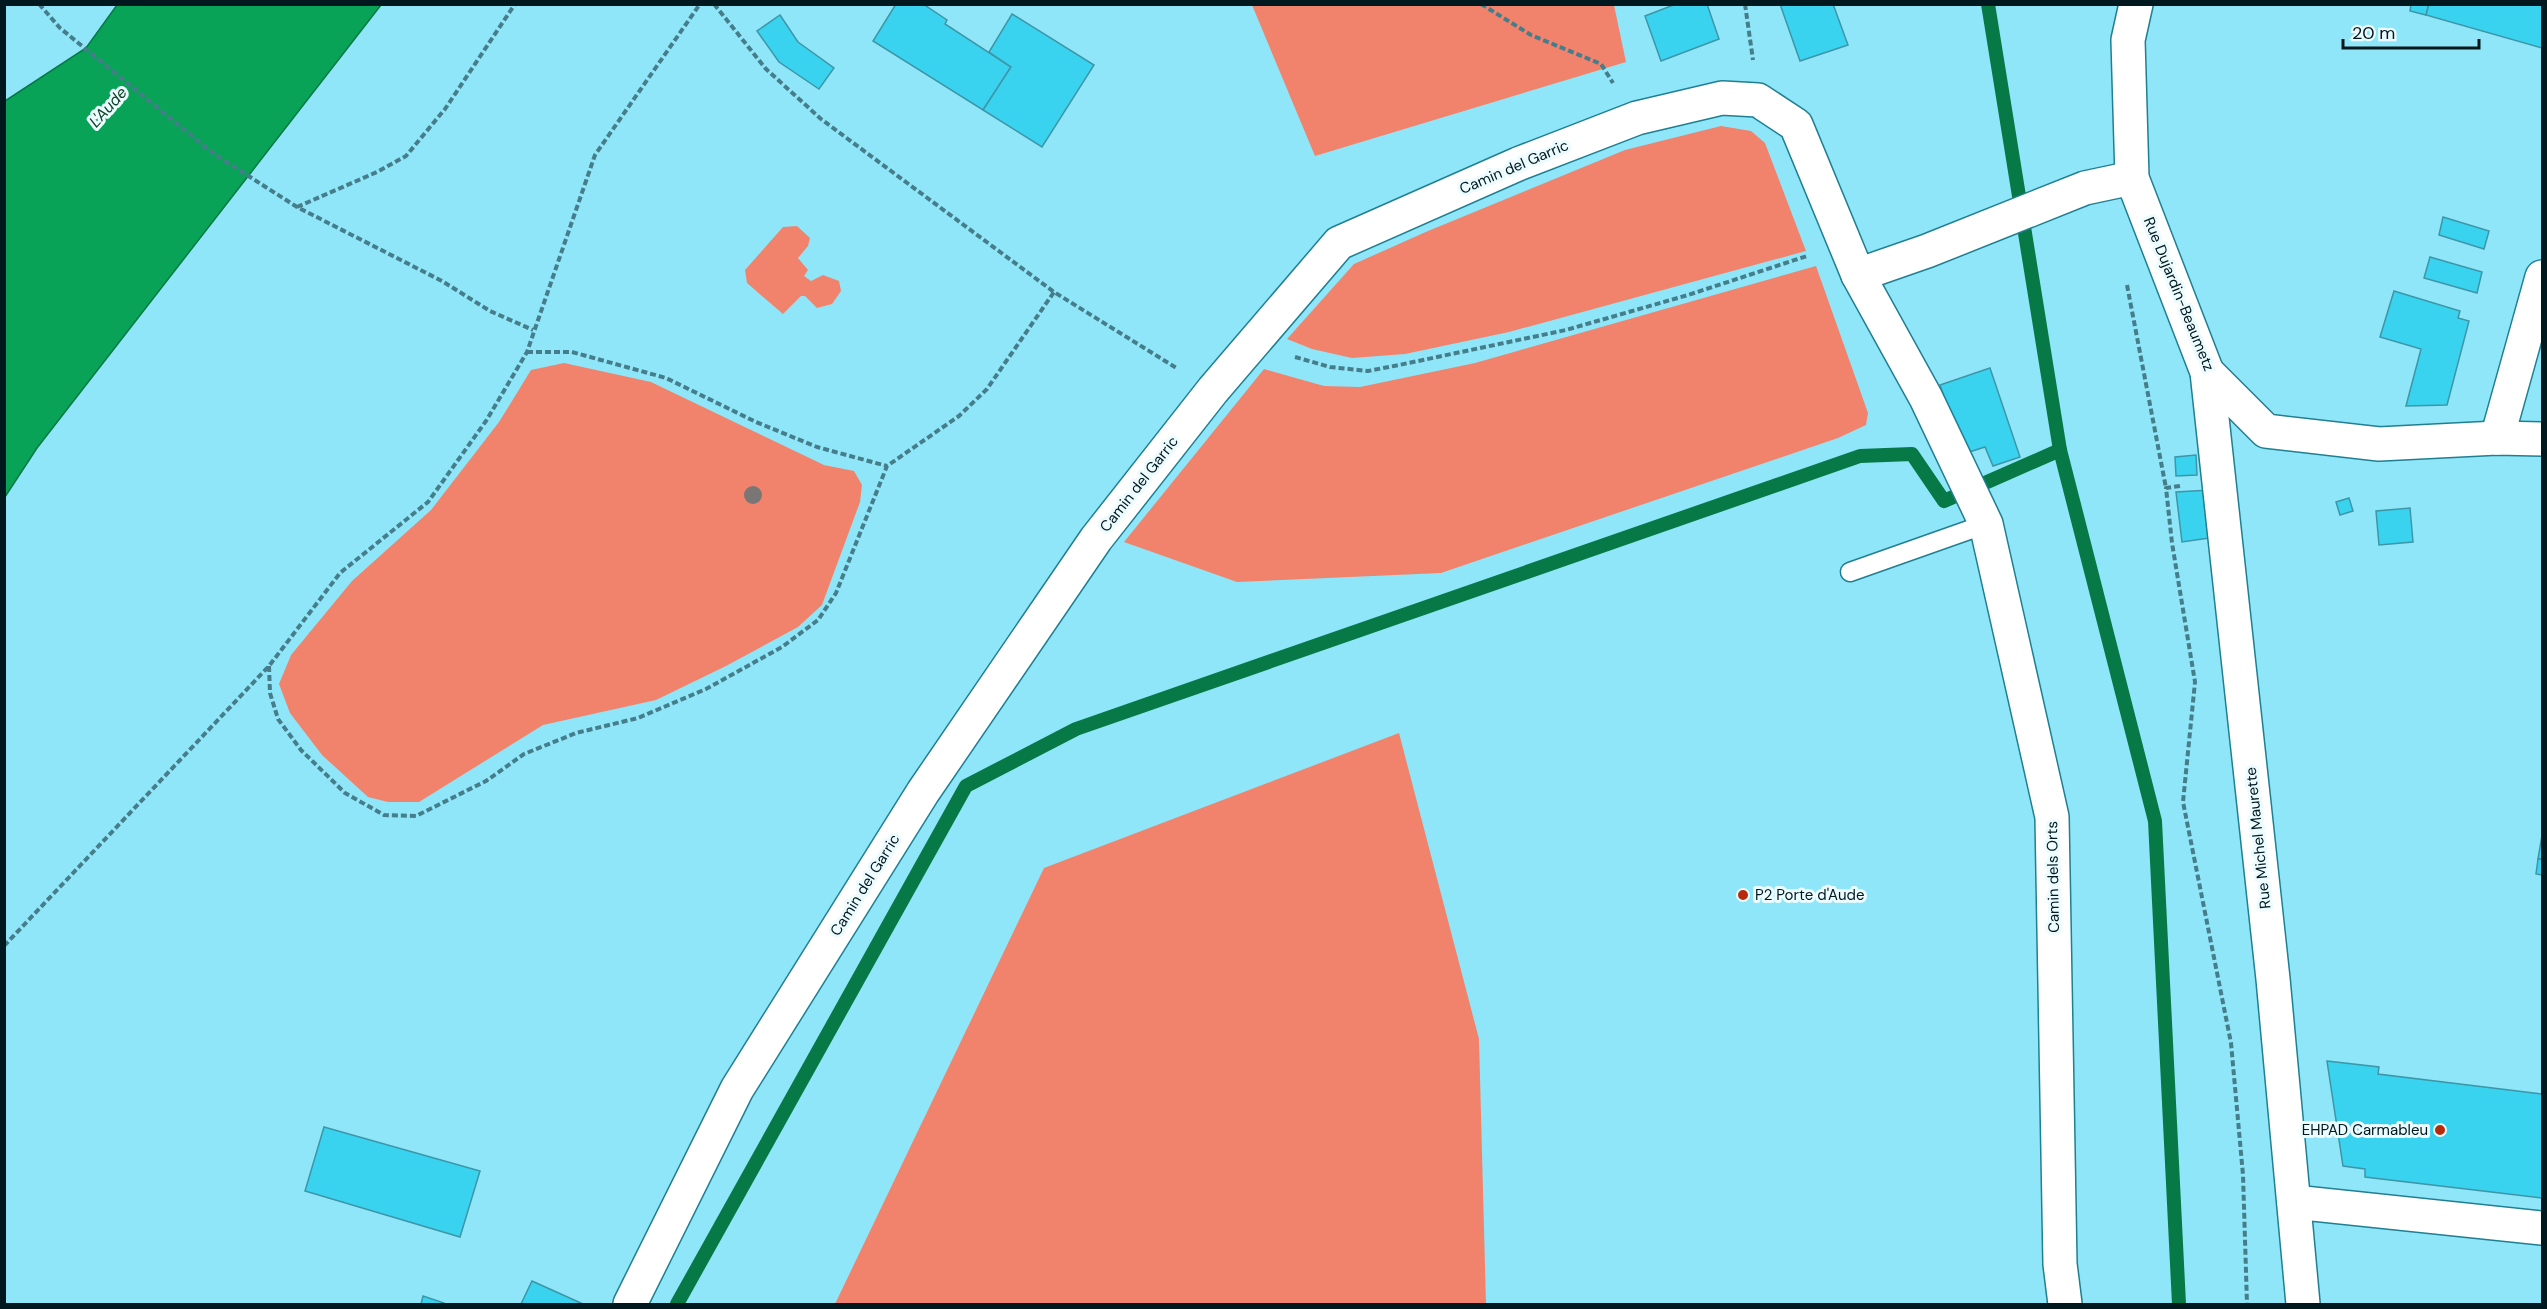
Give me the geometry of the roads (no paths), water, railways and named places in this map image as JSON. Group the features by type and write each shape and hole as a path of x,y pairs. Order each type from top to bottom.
{"street":[{"name":"Rue Dujardin-Beaumetz","path":"2136,4 2128,40 2132,178 2208,372 2266,431 2379,444 2497,438 2542,439"},
{"name":"Camin del Garric","path":"630,1305 737,1089 923,792 1096,539 1213,390 1339,243 1518,164 1637,118 1722,98 1758,100 1796,125 1858,275"},
{"path":"1858,275 1927,251 2085,188 2132,178"},
{"name":"Camin dels Orts","path":"1858,275 1926,398 1985,522 2052,818 2060,1263 2065,1305"},
{"path":"2497,438 2542,277"},
{"name":"Rue Michel Maurette","path":"2208,372 2273,979 2303,1305"},
{"path":"2294,1202 2542,1228"}],"lane":[{"path":"1850,572 1985,522"}],"water":[{"name":"L'Aude","path":"117,5 381,5 37,448 5,497 5,101 86,48"}],"waterway":[{"path":"1988,4 2060,450 2155,821 2179,1304"},
{"path":"677,1304 966,786 1076,729 1860,456 1912,454 1944,501 2060,450"}],"place":[{"name":"P2 Porte d'Aude","path":"1743,895"},
{"name":"EHPAD Carmableu","path":"2440,1130"}]}
